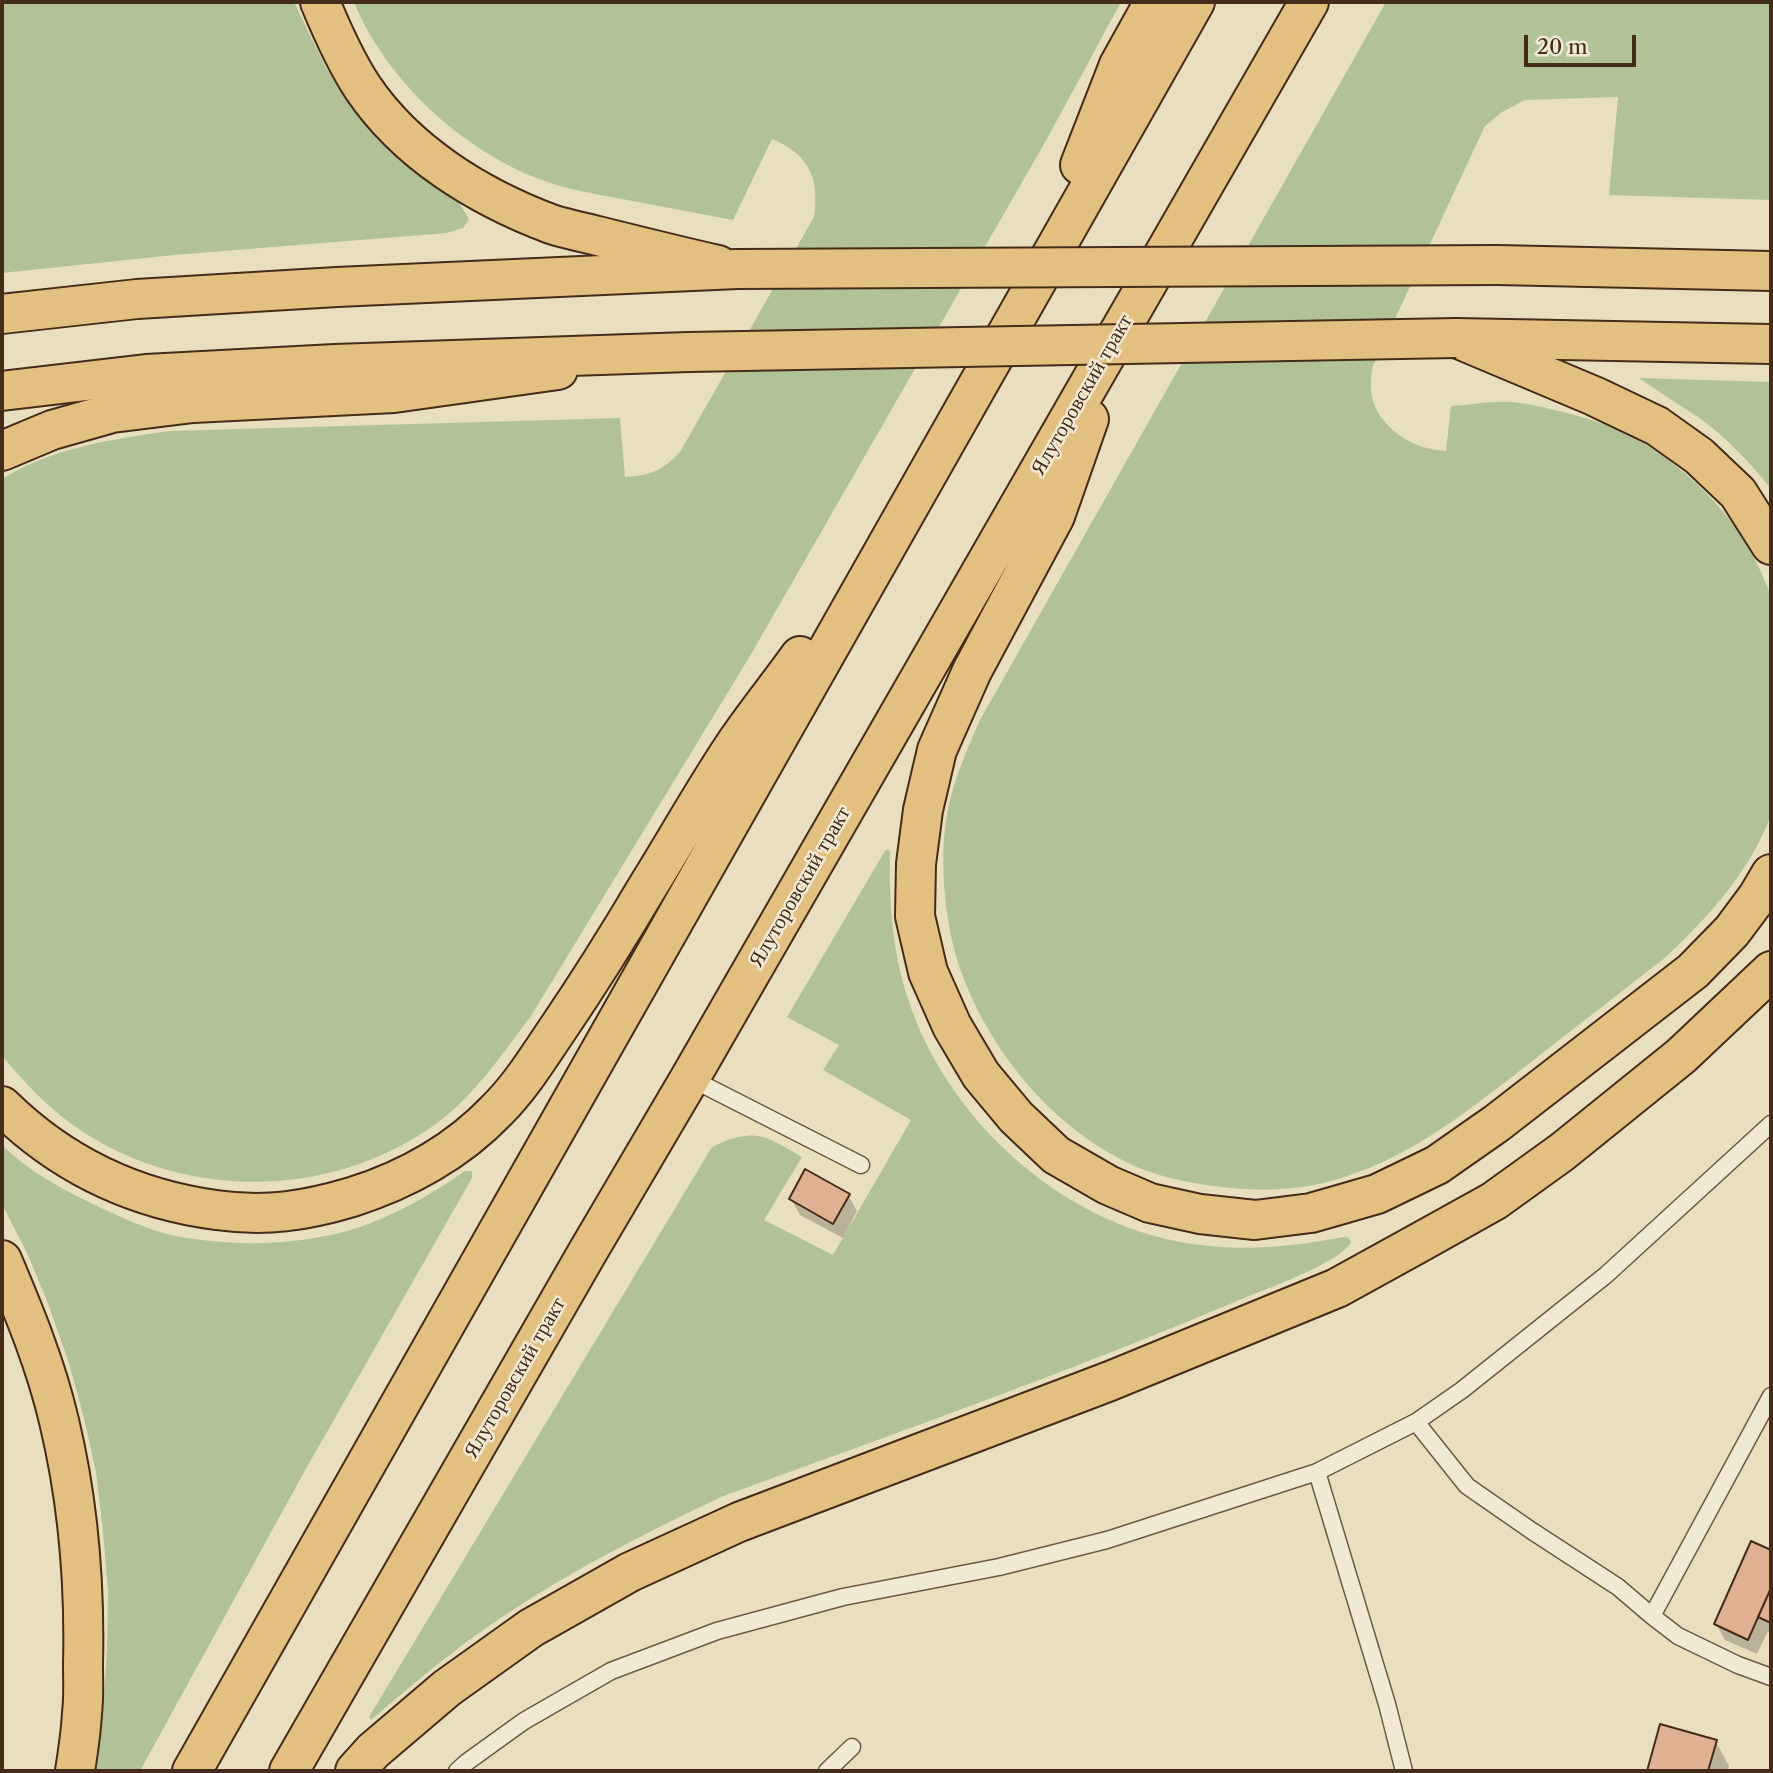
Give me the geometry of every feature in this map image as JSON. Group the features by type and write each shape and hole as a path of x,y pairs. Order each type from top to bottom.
{"main road":[{"path":"320,2 338,44 364,88 395,127 456,176 491,198 553,224 737,269"},
{"path":"1031,292 1119,65 1154,2"},
{"path":"192,1771 1195,2"},
{"name":"Ялуторовский тракт","path":"289,1771 1309,2"},
{"path":"1509,265 1771,253"},
{"path":"2,314 150,298 737,269 1509,265 1771,271"},
{"path":"1120,329 1055,516 972,671 937,750 923,810 916,864 915,916 928,972 952,1026 981,1075 1016,1117 1056,1155 1108,1185 1150,1203 1200,1214 1255,1220 1311,1213 1377,1194 1437,1165 1497,1124 1693,971 1732,931 1771,874"},
{"path":"1456,338 1594,396 1657,426 1699,456 1738,493 1771,545"},
{"path":"2,391 146,374 335,364 690,352 1456,338 1771,344"},
{"path":"2,451 52,430 112,413 193,403 394,393 690,352"},
{"path":"2,1106 21,1125 57,1152 103,1177 151,1197 191,1207 235,1213 278,1214 322,1206 374,1190 433,1160 466,1138 490,1117 527,1075 597,969 738,740 904,516"},
{"path":"355,1771 373,1751 458,1681 531,1628 629,1572 739,1522 1110,1381 1337,1288 1493,1201 1562,1153 1681,1056 1771,971"},
{"path":"2,1260 44,1366 60,1421 74,1497 82,1569 84,1635 82,1712 75,1771"}],"lane":[{"path":"690,1078 861,1165"},
{"path":"457,1771 524,1721 611,1671 718,1631 844,1597 999,1567 1107,1540 1317,1472 1416,1422 1462,1390 1606,1275 1771,1124"},
{"path":"1652,1616 1771,1396"},
{"path":"1416,1422 1467,1486 1618,1587 1678,1636 1738,1665 1771,1676"},
{"path":"1317,1472 1387,1704 1404,1771"},
{"path":"827,1771 852,1747"}],"green space":[{"path":"2,2 294,2 326,68 347,99 399,157 459,203 469,219 463,228 447,233 174,255 2,273"},
{"path":"354,2 1121,2 1048,137 750,656 531,1016 499,1059 464,1100 437,1123 394,1149 347,1168 298,1179 248,1182 198,1177 149,1164 103,1144 61,1116 2,1056 2,479 21,468 83,446 170,431 620,418 625,477 649,473 662,468 680,452 814,217 815,191 809,169 795,152 772,139 733,220 570,188 539,179 510,166 482,150 429,109 385,58"},
{"path":"1386,2 1771,2 1771,200 1609,195 1618,97 1525,100 1502,112 1485,126 1372,368 1371,393 1378,412 1393,430 1412,443 1435,450 1446,451 1451,406 1495,402 1523,403 1578,416 1624,432 1641,442 1676,466 1708,495 1746,543 1771,596 1771,815 1752,856 1727,892 1666,957 1484,1099 1435,1133 1383,1162 1315,1185 1255,1189 1197,1184 1142,1169 1083,1136 1032,1090 992,1035 962,974 948,921 944,883 947,814 958,772 980,720"},
{"path":"1639,378 1771,382 1771,489 1718,433"},
{"path":"888,849 893,926 898,962 908,999 926,1043 950,1085 980,1123 1014,1158 1053,1188 1095,1213 1139,1231 1186,1243 1245,1248 1285,1246 1344,1237 1351,1242 1344,1250 1319,1266 1269,1288 1114,1351 721,1497 691,1511 604,1556 519,1606 460,1647 371,1720 369,1717 712,1147 738,1137 758,1136 778,1143 802,1157 764,1220 833,1255 911,1120 823,1070 839,1045 787,1017"},
{"path":"2,1145 44,1178 122,1218 176,1236 221,1242 290,1241 357,1228 413,1203 465,1171 472,1171 472,1178 303,1474 140,1771 96,1771 107,1651 108,1591 96,1472 69,1363 27,1253 2,1204"}],"building":[{"path":"805,1169 850,1194 833,1224 789,1199"},
{"path":"1751,1541 1771,1550 1771,1588 1748,1640 1714,1624"},
{"path":"1771,1588 1771,1623 1758,1617"},
{"path":"1660,1724 1717,1740 1708,1771 1647,1771"}]}
